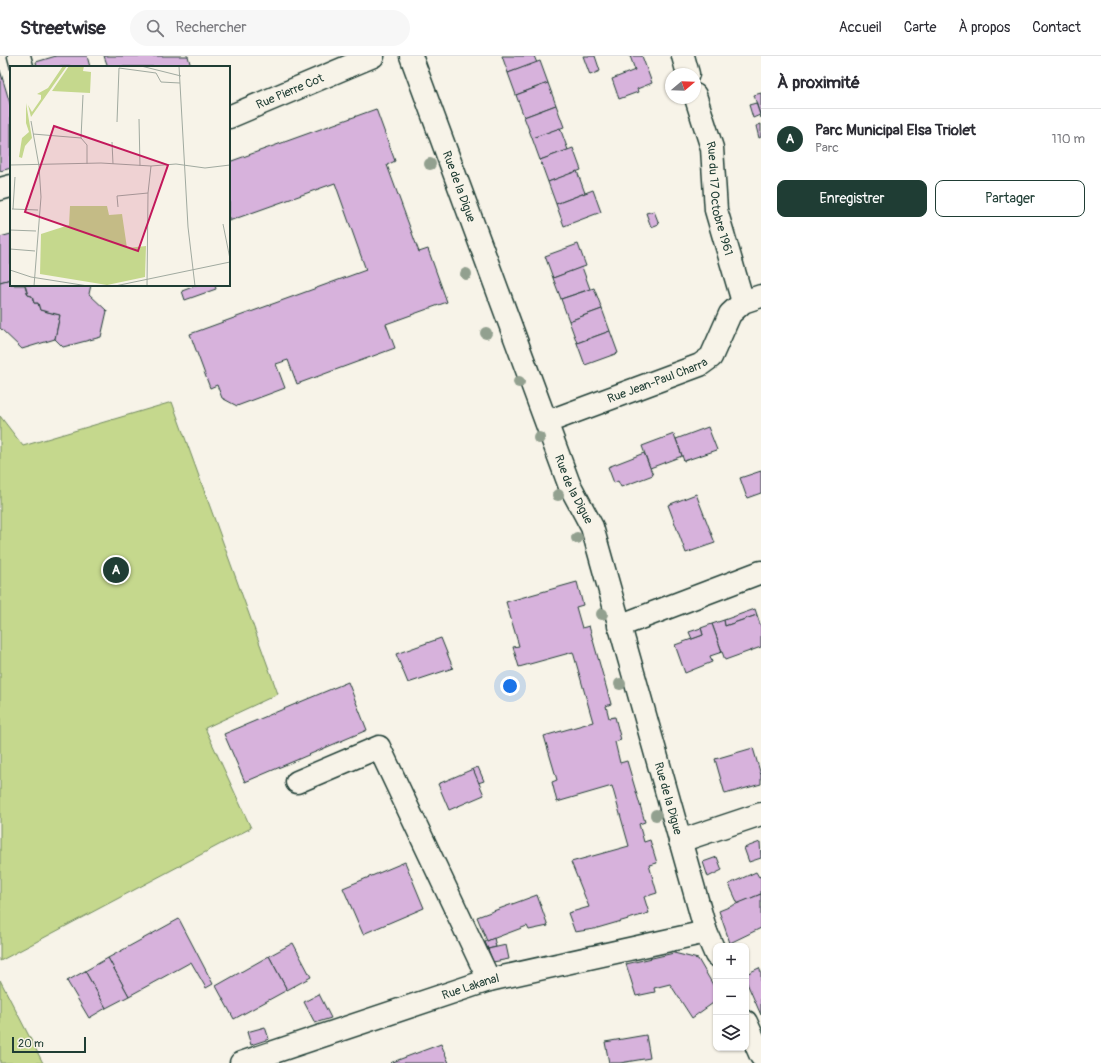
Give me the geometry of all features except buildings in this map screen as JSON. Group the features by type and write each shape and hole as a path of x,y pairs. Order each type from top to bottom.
{"street":[{"path":"19,56 22,66"},
{"name":"Rue Pierre Cot","path":"230,117 373,56"},
{"name":"Rue de la Digue","path":"412,56 569,484 592,527 706,932 713,948"},
{"path":"683,56 686,68"},
{"name":"Rue du 17 Octobre 1961","path":"698,104 712,148 716,210 752,299"},
{"path":"0,189 10,186"},
{"name":"Rue Jean-Paul Charra","path":"547,422 700,365 711,357 730,314 752,299"},
{"path":"619,626 761,572"},
{"path":"297,782 379,747 489,980"},
{"path":"680,841 761,814"},
{"name":"Rue Lakanal","path":"241,1063 489,980 706,932"},
{"path":"749,1029 761,1056"}],"green space":[{"path":"172,402 278,694 205,728 251,828 0,961 0,416 23,446"},
{"path":"0,980 43,1063 0,1063"}],"place":[{"name":"Parc Municipal Elsa Triolet","path":"116,570"}]}
